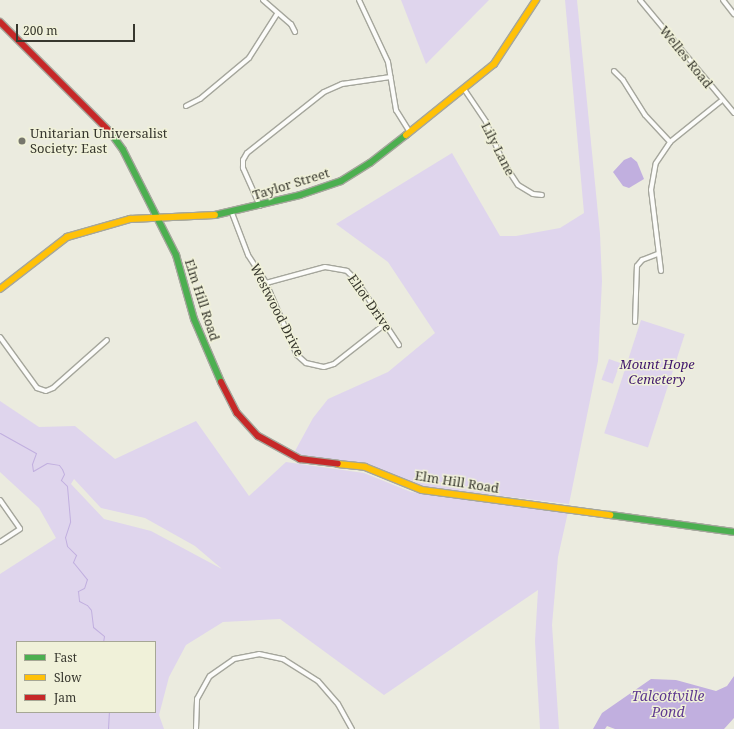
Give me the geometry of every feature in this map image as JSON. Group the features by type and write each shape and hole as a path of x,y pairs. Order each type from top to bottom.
{"street":[{"path":"263,0 277,14 291,24 295,32"},
{"path":"359,0 388,62 396,110 410,132"},
{"name":"Taylor Street","path":"0,289 67,237 130,219 189,218 232,213 341,181 370,163 494,64 536,0"},
{"name":"Welles Road","path":"640,0 721,101 734,113"},
{"path":"723,0 734,14"},
{"path":"186,106 200,99 249,58 277,14"},
{"name":"Elm Hill Road","path":"0,22 112,134 137,178 176,255 194,319 225,392 251,430 276,448 312,462 365,467 422,490 734,532"},
{"path":"614,71 622,80 645,115 670,142"},
{"path":"260,206 243,168 243,160 248,152 324,92 342,84 390,77"},
{"name":"Lily Lane","path":"464,89 486,122 503,162 518,185 533,194 542,196"},
{"path":"661,271 651,190 658,158 670,142 721,101"},
{"name":"Westwood Drive","path":"232,213 248,255 266,284 297,355 314,367 324,367 334,364 385,324"},
{"path":"635,322 637,266 642,260 658,254"},
{"name":"Eliot Drive","path":"266,284 325,267 336,267 347,271 356,280 399,345"},
{"path":"0,337 37,388 46,391 53,388 107,340"},
{"path":"0,500 20,529 0,542"},
{"path":"196,729 197,700 210,676 234,659 259,654 284,659 318,681 338,704 352,729"}],"green space":[{"path":"401,0 489,0 426,64"},
{"path":"565,0 577,0 600,234 602,281 598,361 569,504 427,487 410,483 368,464 306,458 295,451 313,418 328,399 388,372 435,333 388,262 336,224 452,153 500,236 516,236 560,228 584,213"},
{"name":"Mount Hope Cemetery","path":"641,320 685,334 648,447 604,433"},
{"path":"609,359 620,363 613,384 601,380"},
{"path":"0,401 39,427 75,426 115,459 196,421 249,496 286,462 364,473 411,492 568,512 558,557 552,625 559,729 540,729 535,641 538,590 384,695 280,619 223,622 186,645 169,677 159,715 164,729 0,729 0,574 56,538 39,508 0,472","holes":["74,479 101,508 145,518 195,546 222,569 151,531 104,519 71,484"]}],"water":[{"path":"631,157 637,162 644,179 629,188 623,186 613,172 624,160"},
{"name":"Talcottville Pond","path":"734,676 734,718 724,729 615,729 607,726 605,729 593,729 602,713 651,679 676,680 716,691 727,686"}],"waterway":[{"path":"0,433 36,453 32,464 33,471 47,463 59,465 62,469 64,474 61,480 67,486 70,522 65,537 67,546 76,555 73,562 87,579 84,588 78,591 79,601 87,605 91,610 93,627 104,636 103,641"},
{"path":"108,729 109,713"}],"traffic: fast":[{"path":"110,132 123,150 176,255 194,319 221,382"},
{"path":"215,215 300,195 341,181 370,163 406,135"},
{"path":"610,515 734,532"}],"traffic: slow":[{"path":"406,135 494,64 536,0"},
{"path":"0,289 67,237 130,219 215,215"},
{"path":"338,464 365,467 422,490 610,515"}],"traffic: jam":[{"path":"0,22 110,132"},
{"path":"221,382 237,413 258,436 300,459 338,464"}],"place":[{"name":"Unitarian Universalist Society: East","path":"22,141"}]}
